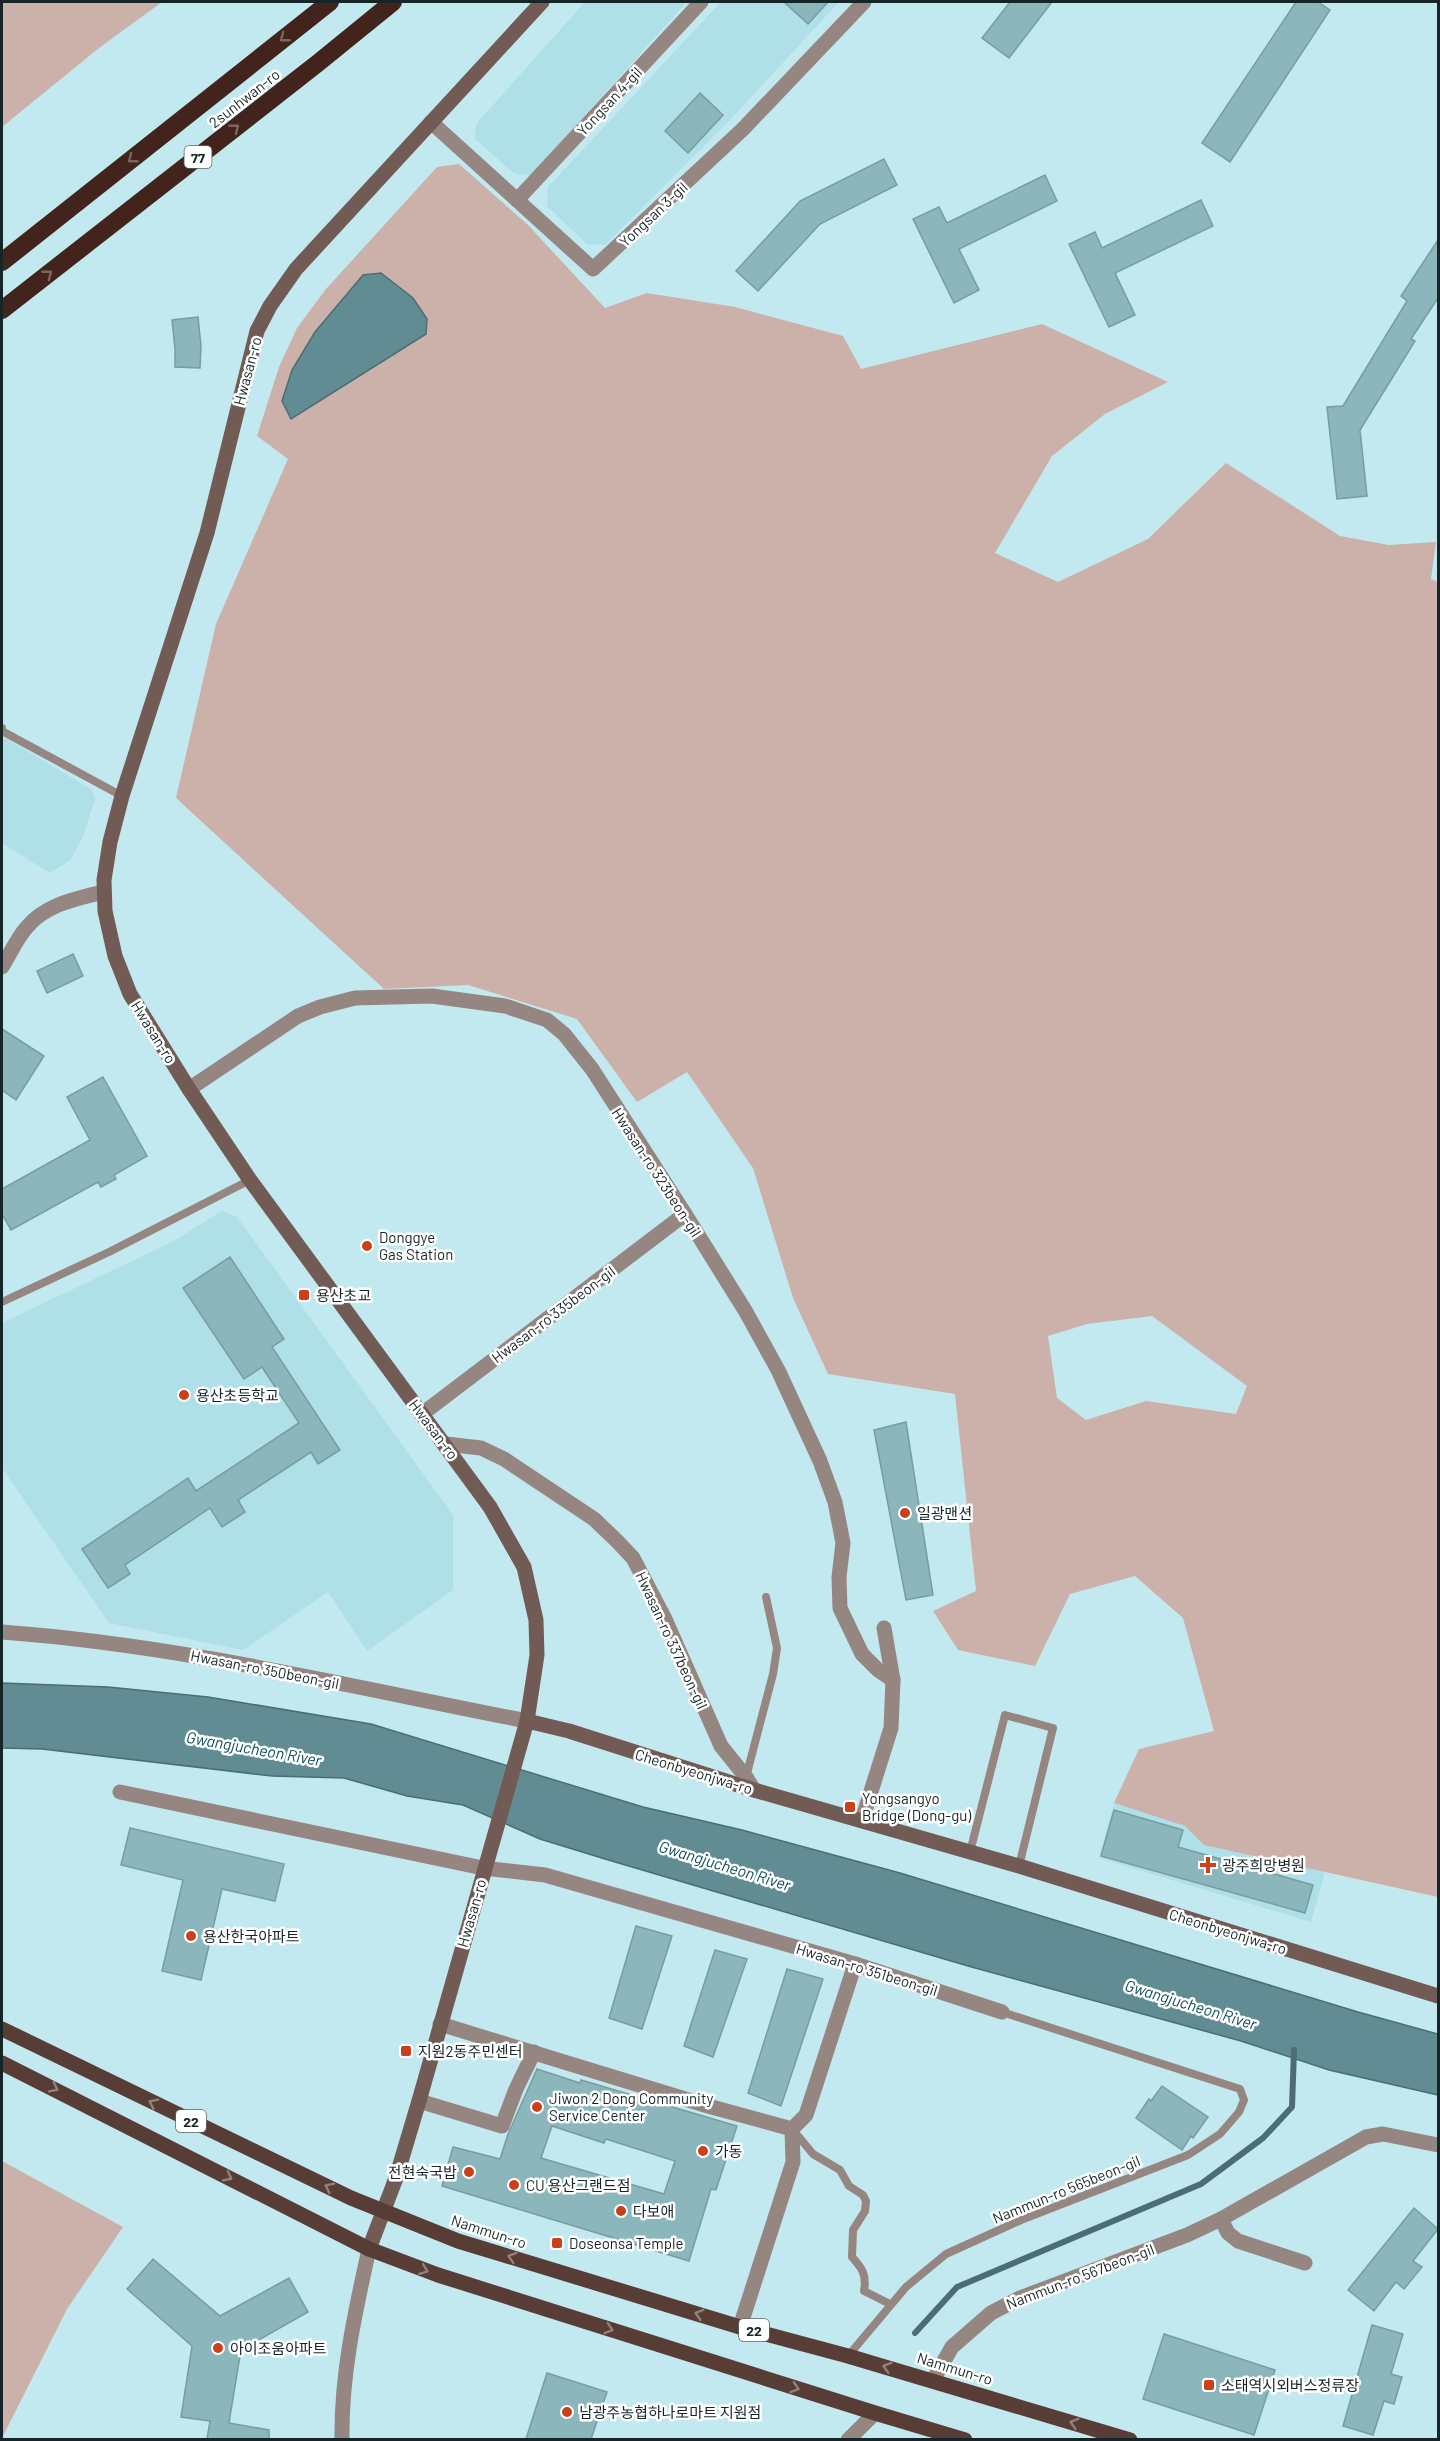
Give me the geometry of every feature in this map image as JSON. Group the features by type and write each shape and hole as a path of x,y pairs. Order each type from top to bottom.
{"highway":[{"name":"2sunhwan-ro","path":"2,262 330,2"},
{"name":"2sunhwan-ro","path":"2,310 393,2"}],"main road":[{"name":"Hwasan-ro","path":"369,2249 396,2178 527,1721 537,1655 537,1620 532,1592 513,1543 490,1507 446,1444 250,1180 189,1089 130,994 115,956 103,892 110,842 122,796 207,533 257,331 270,306 296,269 542,2"},
{"name":"Cheonbyeonjwa-ro","path":"527,1721 750,1783 862,1820 1019,1866 1438,1996"},
{"name":"Nammun-ro","path":"2,2029 227,2139 382,2211 458,2241 1130,2439"},
{"name":"22","path":"2,2063 369,2249 438,2275 875,2413 965,2439"}],"street":[{"name":"Yongsan 4-gil","path":"517,200 701,2"},
{"name":"Yongsan 3-gil","path":"431,122 593,269 743,129 864,2"},
{"path":"2,967 27,927 46,911 65,902 103,892"},
{"name":"Hwasan-ro 323beon-gil","path":"189,1089 298,1016 320,1007 355,998 432,996 505,1006 547,1020 575,1046 685,1214 746,1312 778,1370 820,1461 835,1503 843,1543 839,1577 840,1608 862,1654 878,1670 893,1680"},
{"name":"Hwasan-ro 335beon-gil","path":"422,1414 685,1214"},
{"name":"Hwasan-ro 337beon-gil","path":"446,1444 481,1448 504,1459 594,1519 633,1558 665,1619 721,1746 750,1783"},
{"path":"862,1820 891,1728 893,1680 884,1628"},
{"name":"Hwasan-ro 350beon-gil","path":"2,1632 88,1640 194,1655 527,1721"},
{"name":"Hwasan-ro 351beon-gil","path":"120,1792 483,1868 545,1875 855,1964 1002,2012"},
{"path":"741,2326 793,2162 792,2129 806,2115 855,1964"},
{"path":"440,2024 708,2106 792,2129"},
{"path":"419,2101 502,2126 516,2089 534,2052"},
{"name":"Nammun-ro 567beon-gil","path":"933,2380 952,2347 979,2321 1020,2298 1186,2235 1221,2219 1366,2137 1383,2134 1438,2145"},
{"path":"1221,2219 1228,2233 1238,2241 1305,2263"},
{"path":"342,2439 343,2382 348,2344 369,2249"},
{"path":"848,2439 875,2413"}],"lane":[{"path":"2,728 2,731 122,796"},
{"path":"2,1302 100,1257 250,1180"},
{"name":"Cheonbyeonjwa-ro","path":"750,1783 774,1674 777,1648 766,1598"},
{"path":"970,1852 1005,1715 1053,1728 1019,1866"},
{"name":"Hwasan-ro 351beon-gil","path":"1002,2012 1240,2090 1242,2095"},
{"name":"Nammun-ro 565beon-gil","path":"848,2356 906,2287 946,2254 1021,2220 1188,2155 1220,2134 1239,2112 1244,2100 1242,2095"},
{"path":"792,2129 813,2154 840,2170 849,2186 863,2195 866,2201 865,2211 853,2230 852,2257 862,2267 866,2281 864,2291 890,2304"}],"shaded area":[{"path":"2,2 162,2 99,48 2,127"},
{"path":"585,2 687,2 531,175 515,174 475,139 476,124"},
{"path":"721,2 839,2 729,121 605,245 587,244 547,206 548,187"},
{"path":"459,164 528,225 605,308 647,293 735,307 843,336 861,369 1042,324 1168,382 1105,414 1052,456 995,553 1058,582 1148,539 1226,463 1340,536 1389,545 1436,542 1431,579 1438,582 1438,1897 1204,1845 1185,1826 1114,1803 1139,1749 1214,1731 1183,1618 1135,1576 1070,1594 1035,1666 958,1650 933,1611 976,1591 955,1394 828,1374 793,1298 753,1168 687,1072 637,1102 577,1019 468,985 384,989 176,798 216,624 288,459 257,436 279,367 297,328 326,289 437,167","holes":["1152,1316 1247,1386 1236,1414 1146,1401 1086,1420 1057,1398 1048,1336 1087,1324"]},
{"path":"2,736 92,790 95,799 82,839 70,860 50,873 2,843"},
{"name":"용산초등학교","path":"222,1211 237,1217 453,1515 453,1590 367,1651 328,1592 243,1650 109,1623 2,1468 2,1323 172,1242"},
{"name":"광주희망병원","path":"1114,1803 1185,1826 1204,1845 1325,1872 1311,1922 1099,1858"},
{"path":"2,2161 123,2227 67,2309 2,2438"}],"water":[{"path":"381,273 413,298 427,319 426,334 291,419 282,401 292,370 315,332 363,275"},
{"name":"Gwangjucheon River","path":"2,1683 108,1687 208,1697 371,1724 643,1807 742,1830 900,1873 1358,2012 1438,2034 1438,2095 1329,2070 1241,2041 968,1966 605,1859 540,1839 463,1805 407,1796 344,1778 272,1776 42,1749 2,1748"}],"building":[{"path":"784,2 828,2 808,24"},
{"path":"1010,2 1052,2 1009,58 982,38"},
{"path":"1296,2 1318,2 1330,10 1230,162 1202,143"},
{"path":"700,93 723,115 688,153 665,131"},
{"path":"884,159 897,185 820,224 758,291 736,271 800,201"},
{"path":"1045,175 1057,201 959,249 979,290 954,303 913,219 939,207 947,223"},
{"path":"1201,200 1213,226 1115,273 1135,315 1109,327 1069,244 1095,232 1102,248"},
{"path":"1438,240 1438,298 1411,339 1415,341 1360,430 1367,496 1337,499 1327,407 1343,406 1407,301 1401,296"},
{"path":"198,317 201,346 200,368 175,367 172,320"},
{"path":"73,954 83,976 47,993 37,971"},
{"path":"2,1029 44,1056 16,1100 2,1090"},
{"path":"103,1077 147,1156 114,1175 116,1179 101,1187 98,1182 11,1230 2,1214 2,1189 90,1140 67,1097"},
{"path":"230,1257 284,1339 272,1347 340,1450 318,1464 311,1452 238,1500 245,1512 222,1527 210,1508 125,1565 130,1574 108,1588 82,1549 188,1478 196,1491 299,1423 262,1367 244,1379 183,1288"},
{"name":"일광맨션","path":"906,1422 933,1595 906,1600 874,1430"},
{"name":"광주희망병원","path":"1114,1810 1183,1830 1178,1847 1313,1885 1305,1913 1101,1856"},
{"name":"용산한국아파트","path":"130,1828 284,1864 275,1901 222,1889 201,1980 162,1971 183,1880 121,1865"},
{"path":"636,1926 672,1936 642,2029 609,2018"},
{"path":"715,1950 747,1959 713,2057 684,2046"},
{"path":"787,1969 823,1979 781,2106 748,2093"},
{"path":"537,2069 737,2126 716,2190 711,2189 689,2261 442,2186 453,2147 500,2159 508,2134","holes":["552,2126 604,2143 606,2139 675,2161 664,2194 541,2158"]},
{"path":"1162,2086 1208,2117 1182,2150 1136,2118 1149,2099 1151,2101"},
{"path":"1414,2208 1438,2229 1413,2261 1422,2267 1404,2289 1396,2282 1374,2311 1348,2290"},
{"name":"아이조움아파트","path":"153,2259 220,2316 289,2278 308,2312 241,2350 229,2423 269,2430 269,2439 207,2439 210,2421 181,2417 192,2346 127,2289"},
{"path":"1372,2325 1403,2334 1391,2374 1402,2377 1394,2404 1384,2401 1373,2435 1343,2426"},
{"name":"소태역시외버스정류장","path":"1164,2334 1275,2370 1254,2435 1143,2399"},
{"name":"남광주농협하나로마트 지원점","path":"547,2373 607,2392 591,2439 526,2439"}],"waterway":[{"path":"915,2333 957,2287 1201,2184 1263,2138 1292,2107 1294,2050"}],"place":[{"name":"Donggye Gas Station","path":"367,1246"},
{"name":"용산초교","path":"304,1295"},
{"name":"용산초등학교","path":"184,1395"},
{"name":"일광맨션","path":"905,1513"},
{"name":"Yongsangyo Bridge (Dong-gu)","path":"850,1807"},
{"name":"광주희망병원","path":"1208,1865"},
{"name":"용산한국아파트","path":"191,1936"},
{"name":"지원2동주민센터","path":"406,2051"},
{"name":"Jiwon 2 Dong Community Service Center","path":"537,2107"},
{"name":"가동","path":"703,2151"},
{"name":"전현숙국밥","path":"469,2172"},
{"name":"CU 용산그랜드점","path":"514,2185"},
{"name":"다보애","path":"621,2211"},
{"name":"Doseonsa Temple","path":"557,2243"},
{"name":"아이조움아파트","path":"218,2348"},
{"name":"소태역시외버스정류장","path":"1209,2385"},
{"name":"남광주농협하나로마트 지원점","path":"567,2412"}]}
